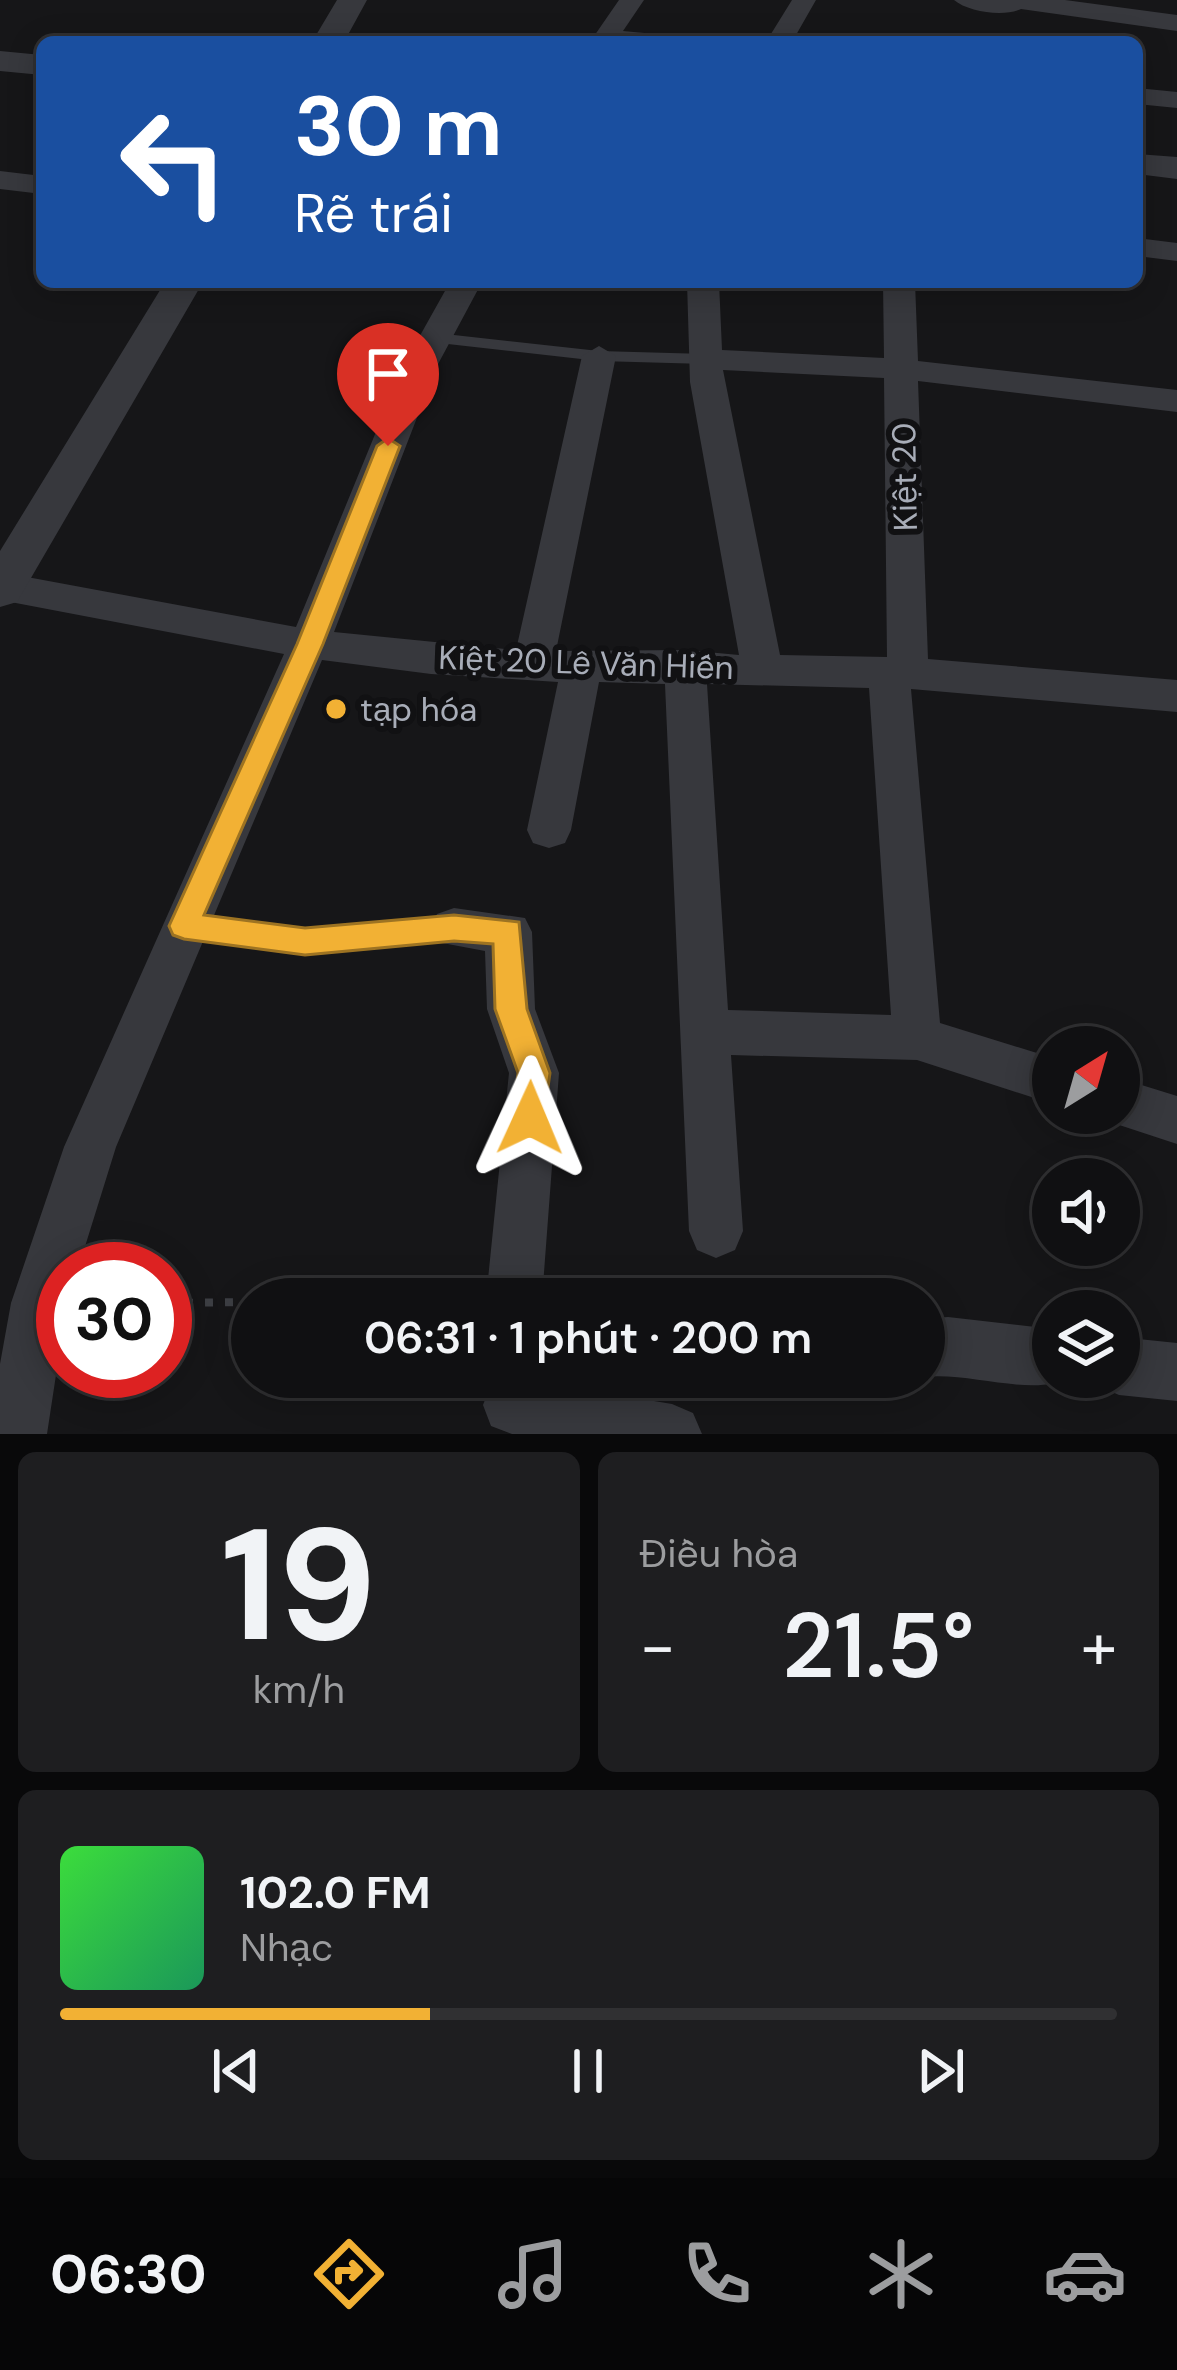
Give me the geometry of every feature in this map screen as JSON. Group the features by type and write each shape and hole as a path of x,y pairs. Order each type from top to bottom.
{"street":[{"path":"331,36 352,0"},
{"path":"606,36 632,0"},
{"path":"783,36 804,0"},
{"path":"966,0 1177,23"},
{"path":"0,61 36,64"},
{"path":"1143,96 1177,100"},
{"path":"1143,165 1177,168"},
{"path":"1143,248 1177,253"},
{"path":"1,587 180,288"},
{"path":"16,1434 39,1304 90,1147 310,644 420,366 463,288"},
{"path":"703,288 706,359 762,667"},
{"name":"Kiệt 20","path":"899,288 899,673 917,1038"},
{"path":"533,666 598,356"},
{"path":"706,359 901,369 1177,401"},
{"name":"Kiệt 20 Lê Văn Hiến","path":"1,587 310,644 533,666 685,665 899,673 1177,696"},
{"path":"685,665 716,1231"},
{"path":"549,830 581,667"},
{"path":"454,928 508,932 511,1009 534,1073 516,1278"},
{"path":"704,1032 917,1038 1032,1074"},
{"path":"1140,1109 1177,1120"},
{"path":"945,1350 1032,1356"},
{"path":"1140,1368 1177,1372"},
{"path":"511,1405 672,1434"}],"lane":[{"path":"436,338 598,356 706,359"},
{"path":"184,926 305,941 454,928"}],"path":[{"path":"192,1303 231,1302"}],"place":[{"name":"tạp hóa","path":"336,709"}],"route":[{"path":"388,446 310,644 184,926 305,941 454,928 508,932 511,1009 534,1073 530,1118"}]}
